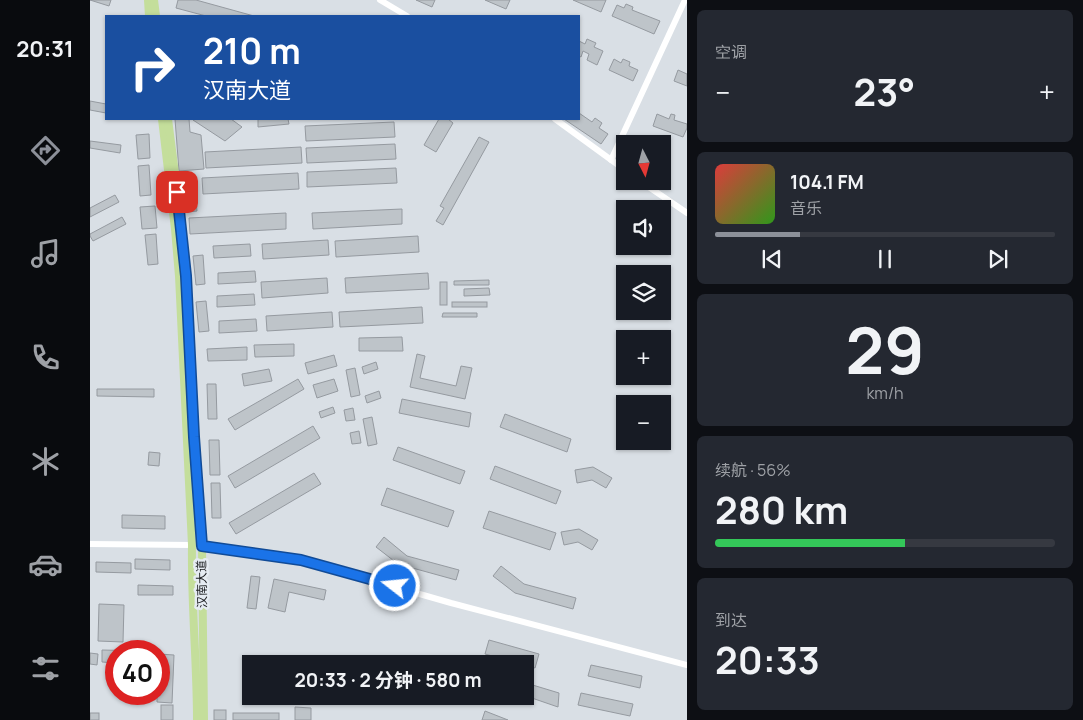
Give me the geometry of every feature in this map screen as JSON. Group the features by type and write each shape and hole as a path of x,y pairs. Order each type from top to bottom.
{"main road":[{"path":"148,0 149,15"},
{"path":"154,0 156,15"},
{"name":"汉南大道","path":"162,120 180,276 192,545 197,720"},
{"name":"汉南大道","path":"168,120 186,276 194,437 202,546 204,720"}],"street":[{"path":"380,0 405,15"},
{"path":"611,160 685,0"},
{"path":"556,120 616,164"},
{"path":"653,190 687,213"},
{"path":"90,544 192,545 301,560 452,603 687,665"}],"building":[{"path":"90,0 111,0 109,6"},
{"path":"178,0 196,0 250,15 202,15 176,8"},
{"path":"416,0 435,0 432,7"},
{"path":"485,0 510,0 506,9"},
{"path":"573,0 606,0 601,12"},
{"path":"626,4 633,7 632,10 660,21 654,34 612,16 617,5 624,8"},
{"path":"587,39 596,43 594,47 603,51 597,65 587,60 589,54 583,51 580,56 580,42 585,44"},
{"path":"614,59 621,63 623,59 630,62 629,66 638,70 633,81 609,70"},
{"path":"678,70 687,74 687,86 674,81"},
{"path":"90,101 105,104 105,113 90,110"},
{"path":"580,114 592,122 595,118 602,123 599,128 608,134 601,144 565,120 580,120"},
{"path":"657,114 669,119 671,114 675,115 674,120 687,124 683,137 653,126"},
{"path":"175,120 189,120 190,132 201,135 204,169 179,171"},
{"path":"193,120 232,120 242,127 225,141"},
{"path":"258,120 288,120 289,124 258,127"},
{"path":"438,120 449,120 453,123 436,152 424,145"},
{"path":"394,122 395,137 306,141 305,126"},
{"path":"149,134 150,158 138,159 136,135"},
{"path":"479,137 489,142 443,225 436,221 444,208 440,206"},
{"path":"90,141 121,145 120,153 90,148"},
{"path":"395,144 396,159 307,163 306,148"},
{"path":"301,147 302,163 206,168 205,152"},
{"path":"149,165 151,195 140,196 138,166"},
{"path":"396,168 397,183 307,187 307,172"},
{"path":"298,173 299,189 203,194 202,178"},
{"path":"194,181 197,211 187,212 185,182"},
{"path":"115,195 119,202 90,217 90,208"},
{"path":"155,206 157,228 142,229 140,207"},
{"path":"402,209 402,224 313,229 312,213"},
{"path":"286,213 286,229 190,234 189,218"},
{"path":"122,217 126,224 93,241 90,234"},
{"path":"156,234 158,264 148,265 145,235"},
{"path":"418,236 419,252 336,257 335,241"},
{"path":"328,240 329,255 263,259 262,244"},
{"path":"250,244 251,256 214,258 213,246"},
{"path":"203,255 205,284 196,285 193,256"},
{"path":"255,271 256,282 218,284 218,273"},
{"path":"428,273 429,289 346,293 345,278"},
{"path":"327,278 328,293 262,298 261,282"},
{"path":"489,280 489,285 454,285 454,281"},
{"path":"440,282 447,282 447,305 440,305"},
{"path":"489,288 490,295 464,296 464,289"},
{"path":"254,294 255,305 217,307 217,296"},
{"path":"206,301 209,331 199,332 196,302"},
{"path":"452,302 487,302 487,307 452,307"},
{"path":"422,307 423,323 340,327 339,312"},
{"path":"332,312 333,327 267,331 266,316"},
{"path":"443,313 477,313 477,317 442,317"},
{"path":"256,319 257,331 219,333 219,321"},
{"path":"402,337 403,351 359,351 359,338"},
{"path":"294,344 294,356 255,357 254,345"},
{"path":"247,347 247,360 208,361 207,349"},
{"path":"417,354 425,356 420,378 456,386 461,366 472,368 465,399 410,387"},
{"path":"334,355 337,366 308,374 305,363"},
{"path":"376,362 378,369 364,374 362,367"},
{"path":"355,368 360,395 351,397 346,370"},
{"path":"269,369 272,381 244,386 242,374"},
{"path":"298,379 304,389 235,430 228,419"},
{"path":"334,379 338,391 317,398 313,385"},
{"path":"207,384 216,384 217,419 208,419"},
{"path":"97,389 154,389 154,397 97,396"},
{"path":"379,391 381,398 367,403 365,396"},
{"path":"402,399 471,413 469,427 399,413"},
{"path":"333,407 335,413 321,418 319,412"},
{"path":"353,408 355,420 346,421 344,410"},
{"path":"505,414 571,439 567,452 500,427"},
{"path":"372,417 377,444 368,446 363,419"},
{"path":"313,426 320,438 235,488 228,476"},
{"path":"359,431 361,443 352,444 350,433"},
{"path":"209,440 219,440 220,475 210,475"},
{"path":"398,447 465,471 460,484 393,460"},
{"path":"149,452 160,453 159,466 148,465"},
{"path":"495,466 561,491 556,504 490,479"},
{"path":"593,467 612,478 606,488 592,480 577,483 575,470"},
{"path":"314,473 321,484 236,534 229,523"},
{"path":"211,483 220,483 221,518 212,518"},
{"path":"387,488 454,511 448,527 381,505"},
{"path":"489,511 556,533 550,550 483,528"},
{"path":"122,515 165,516 165,529 122,528"},
{"path":"579,529 598,540 592,550 578,542 564,545 561,532"},
{"path":"384,537 407,556 459,570 456,580 398,564 376,547"},
{"path":"135,559 170,560 170,570 135,569"},
{"path":"96,562 131,563 131,573 96,572"},
{"path":"501,566 524,584 576,598 573,609 515,593 493,576"},
{"path":"251,576 260,577 256,609 247,608"},
{"path":"274,579 326,590 324,600 289,592 285,612 268,608"},
{"path":"138,585 173,586 173,595 138,595"},
{"path":"99,604 124,605 123,640 98,641"},
{"path":"489,640 539,654 535,668 534,655 485,654"},
{"path":"102,650 105,650 105,662 102,662"},
{"path":"90,653 98,654 97,665 90,664"},
{"path":"170,655 174,655 172,703 170,703"},
{"path":"591,665 642,676 640,688 588,676"},
{"path":"534,685 559,693 558,707 534,699"},
{"path":"581,693 633,704 630,716 578,705"},
{"path":"161,705 173,705 173,720 161,720"},
{"path":"295,707 311,708 311,720 295,720"},
{"path":"214,710 226,710 226,720 214,720"},
{"path":"485,711 508,720 482,720"},
{"path":"90,713 99,713 99,720 90,720"},
{"path":"233,713 279,713 279,720 233,720"}],"route":[{"path":"177,192 186,276 194,437 202,546 301,560 395,586"}]}
